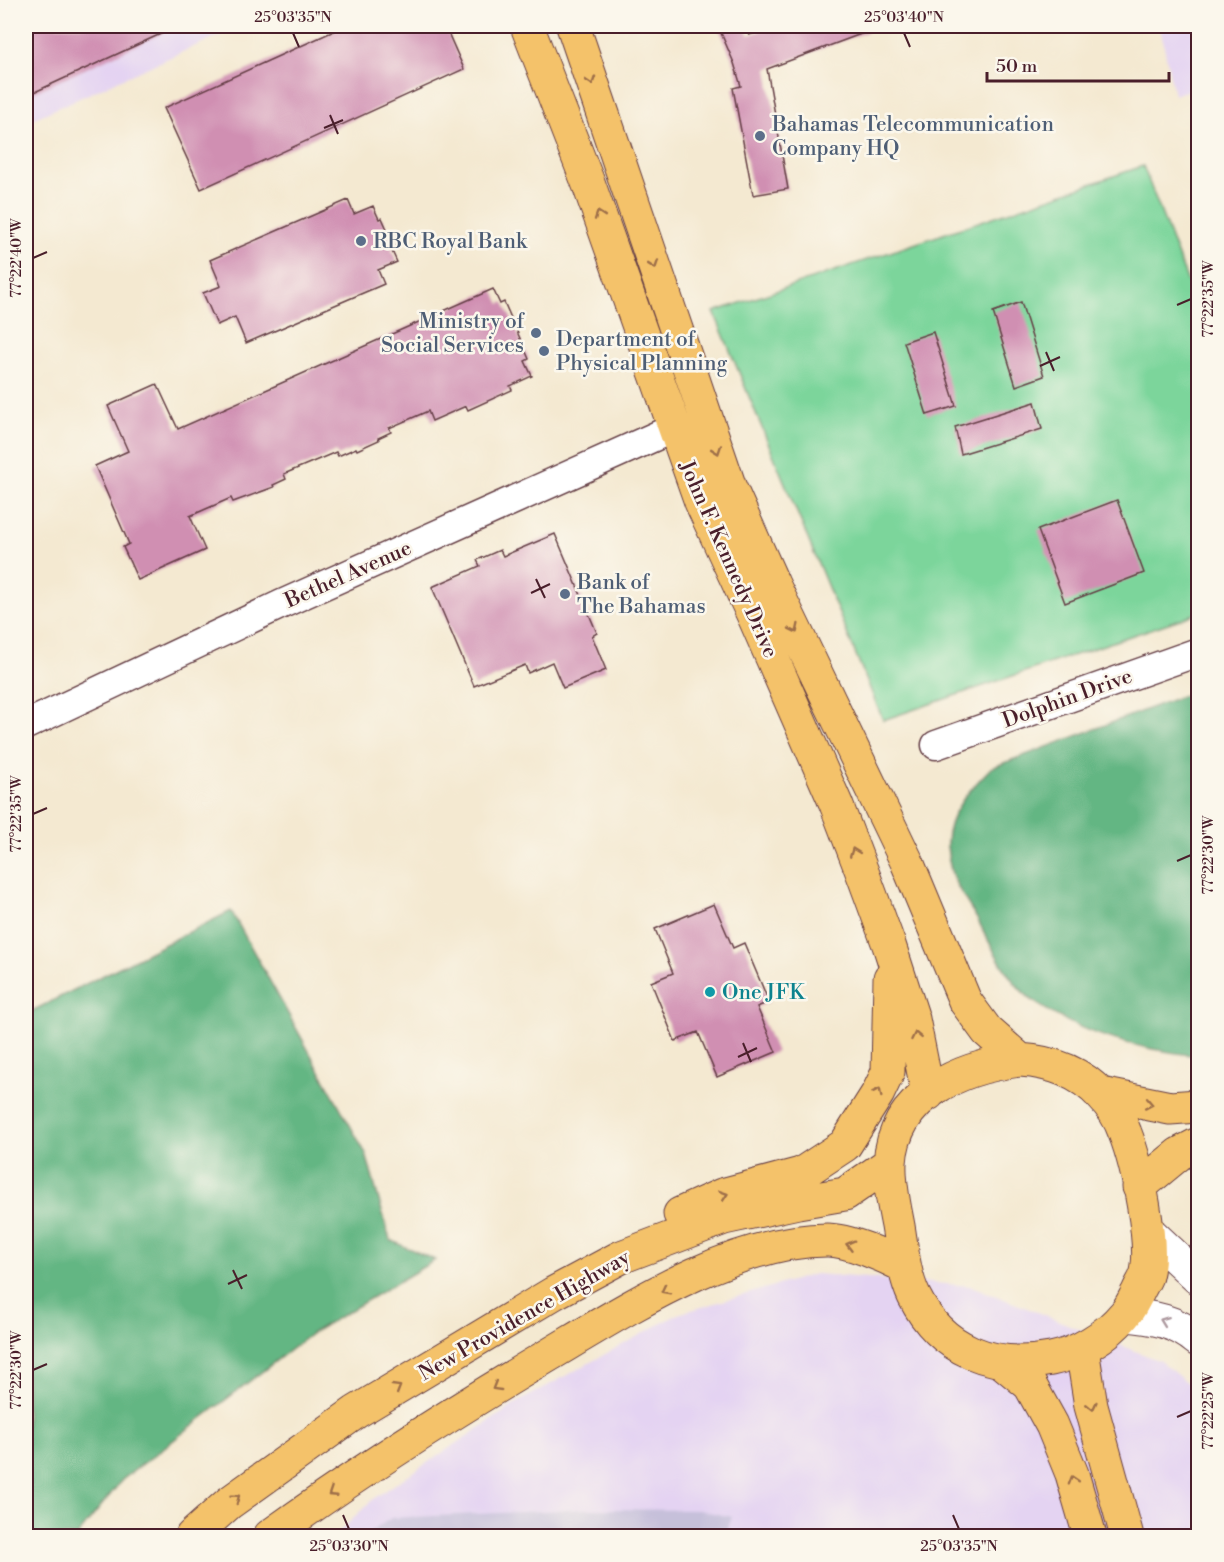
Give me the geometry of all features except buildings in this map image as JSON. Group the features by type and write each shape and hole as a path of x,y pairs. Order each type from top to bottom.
{"main road":[{"name":"John F. Kennedy Drive","path":"527,26 589,185 701,502 836,804 889,945 913,1019 928,1094"},
{"name":"John F. Kennedy Drive","path":"573,26 730,488 778,595 907,862 965,1001 987,1031 1020,1060"},
{"path":"621,1257 659,1223 722,1195 801,1174 845,1145 878,1093 888,1072 889,945"},
{"path":"1020,1060 1057,1066 1085,1081 1101,1094 1112,1108 1126,1135 1148,1231 1146,1275 1125,1315 1082,1348 1063,1356 1032,1362 1001,1361 976,1356 952,1342 930,1320 914,1296 904,1266 890,1163 893,1147 902,1125 917,1103 928,1094 951,1078 970,1070 1020,1060"},
{"path":"1101,1094 1170,1108 1198,1106"},
{"path":"1139,1187 1179,1154 1198,1144"},
{"name":"New Providence Highway","path":"192,1536 229,1503 356,1412 554,1293 621,1257 724,1218 845,1194 890,1163"},
{"path":"270,1536 456,1410 619,1314 688,1278 730,1260 781,1245 829,1239 875,1252 904,1266"},
{"path":"1082,1348 1091,1406 1127,1536"},
{"path":"1001,1361 1030,1385 1052,1425 1072,1474 1090,1536"}],"street":[{"name":"Bethel Avenue","path":"26,725 282,604 674,428"},
{"name":"Dolphin Drive","path":"936,745 1198,652"},
{"path":"1148,1231 1198,1278"},
{"path":"1125,1315 1156,1318 1187,1331 1198,1340"}],"shaded area":[{"path":"26,26 240,26 26,122"},
{"path":"1160,26 1198,26 1198,87 1174,95"},
{"path":"815,1274 971,1286 1160,1361 1198,1392 1198,1536 335,1536 373,1499 520,1401 678,1314"},
{"path":"586,1509 699,1510 732,1517 725,1536 365,1536 391,1518"}],"green space":[{"path":"1143,166 1198,308 1198,613 883,720 714,312"},
{"path":"1198,690 1198,1056 1157,1050 1095,1033 1057,1016 1028,997 1002,965 958,887 952,873 947,846 950,823 955,813 968,793 991,768"},
{"path":"231,911 366,1154 390,1240 435,1260 312,1333 122,1480 77,1536 26,1536 26,1014"}],"place":[{"name":"Bahamas Telecommunication Company HQ","path":"760,136"},
{"name":"RBC Royal Bank","path":"361,241"},
{"name":"Ministry of Social Services","path":"536,333"},
{"name":"Department of Physical Planning","path":"544,351"},
{"name":"Bank of The Bahamas","path":"565,594"},
{"name":"One JFK","path":"710,992"}]}
